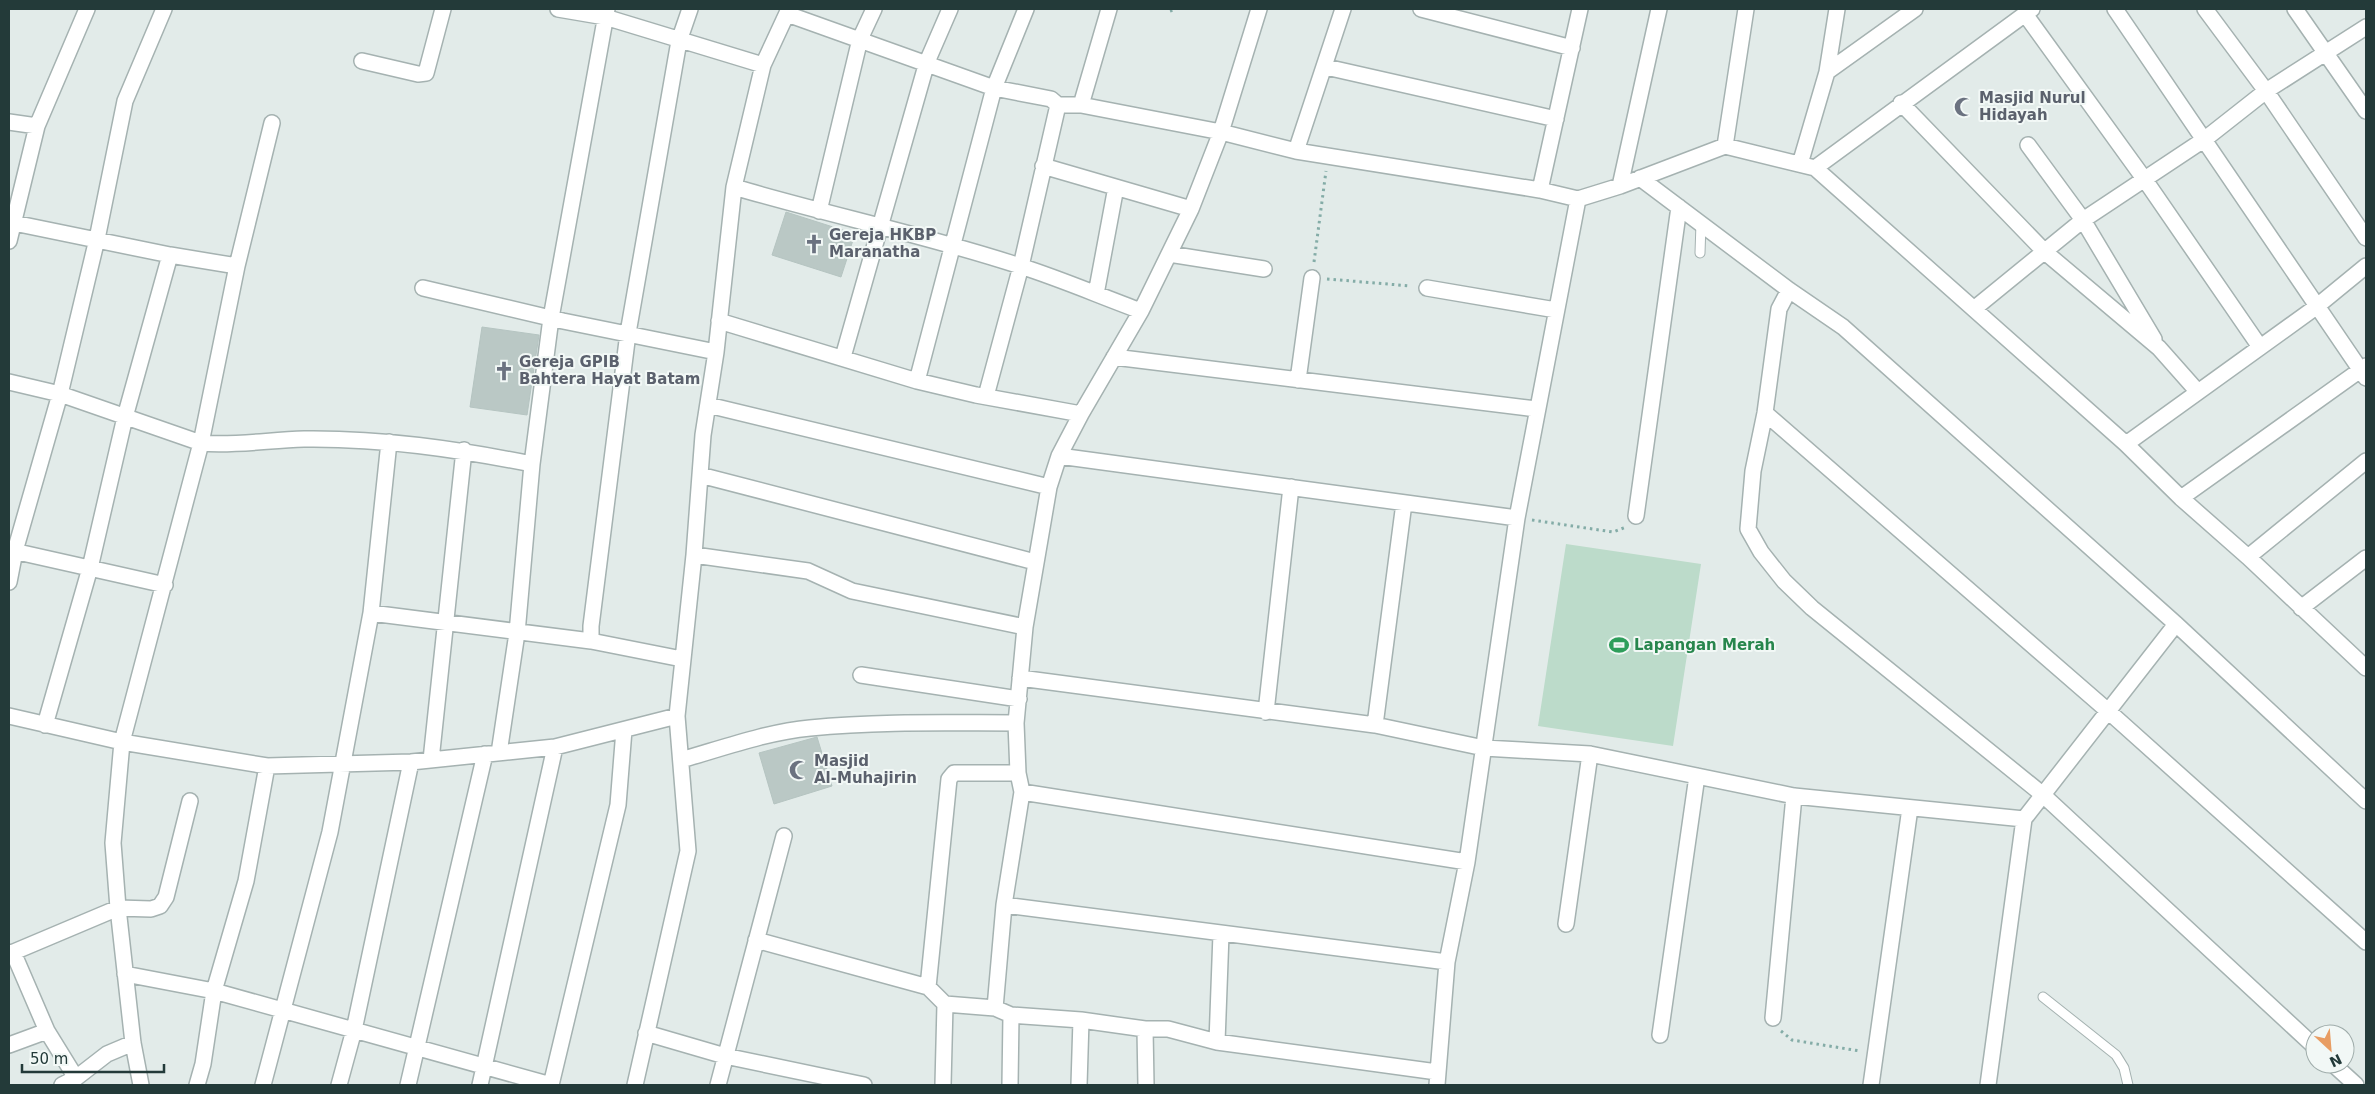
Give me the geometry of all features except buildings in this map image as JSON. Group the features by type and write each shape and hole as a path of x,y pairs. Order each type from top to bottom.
{"street":[{"path":"9,241 11,222 37,126 87,9"},
{"path":"9,582 12,550 60,394 97,239 125,101 164,9"},
{"path":"362,61 418,74 426,73 443,9"},
{"path":"558,9 606,13 679,41 763,65"},
{"path":"591,641 590,626 628,333 679,41 690,9"},
{"path":"819,212 860,39 874,9"},
{"path":"843,357 927,62 950,9"},
{"path":"917,381 994,88 1026,9"},
{"path":"1081,105 1109,9"},
{"path":"994,1008 1004,904 1022,792 1018,774 1016,723 1025,627 1049,487 1060,456 1080,414 1141,311 1191,209 1221,132 1259,9"},
{"path":"1296,151 1326,67 1343,9"},
{"path":"1421,9 1572,48"},
{"path":"1540,190 1580,9"},
{"path":"1620,186 1659,9"},
{"path":"1725,146 1746,9"},
{"path":"1808,166 1827,72 1836,9"},
{"path":"1827,72 1915,9"},
{"path":"2115,9 2205,139 2316,306 2364,372 2181,498"},
{"path":"2205,9 2266,91 2366,238"},
{"path":"2295,9 2366,111"},
{"path":"634,1085 688,851 677,716 694,554 703,435 716,352 734,187 763,65 788,11 994,88 1051,99 1058,105 1081,105 1221,132 1296,151 1540,190 1578,199 1620,186 1725,146 1808,166 1975,308 2126,444 2181,498 2248,557 2301,608 2361,653 2366,668"},
{"path":"1808,166 1901,103 2029,11 2260,347"},
{"path":"408,1085 492,753 517,633 532,464 550,318 606,13"},
{"path":"1975,308 2083,220 2205,139 2266,91 2326,54 2366,26"},
{"path":"1326,67 1556,119"},
{"path":"1901,103 2045,252 2159,348 2198,392"},
{"path":"986,396 1021,266 1058,105"},
{"path":"9,122 37,126"},
{"path":"142,1085 133,1043 113,843 122,742 165,585 200,443 237,266 272,124"},
{"path":"2028,145 2083,220 2159,348"},
{"path":"1043,166 1191,209"},
{"path":"1640,178 1789,290 1843,327 2176,624 2366,800"},
{"path":"734,187 819,212 882,225 1021,266 1141,311"},
{"path":"1096,294 1116,187"},
{"path":"756,940 928,987 945,1004 994,1008 1011,1015 1081,1020 1146,1029 1168,1029 1217,1042 1437,1079 1447,962 1467,862 1516,518 1578,199"},
{"path":"1636,516 1679,207"},
{"path":"11,222 170,255 237,266"},
{"path":"1169,254 1264,269"},
{"path":"45,725 90,568 124,417 170,255"},
{"path":"2126,444 2316,306 2366,266"},
{"path":"1298,380 1312,278"},
{"path":"423,288 550,318 716,352"},
{"path":"1427,288 1556,310"},
{"path":"1789,290 1779,309 1765,413 1753,471 1748,529 1761,552 1784,581 1812,608 2042,794 2305,1039"},
{"path":"719,321 843,357 917,381 1080,414"},
{"path":"1114,358 1536,410"},
{"path":"9,382 60,394 200,443 225,445 303,439 389,442 464,450 532,464"},
{"path":"708,405 1049,487"},
{"path":"1765,413 2108,711 2366,942"},
{"path":"263,1085 330,832 371,613 389,442"},
{"path":"431,760 464,450"},
{"path":"1060,456 1516,518"},
{"path":"2248,557 2366,461"},
{"path":"700,475 1035,562"},
{"path":"1266,712 1290,487"},
{"path":"1375,725 1404,503"},
{"path":"12,550 165,585"},
{"path":"694,554 808,571 852,591 1025,627"},
{"path":"2301,608 2366,558"},
{"path":"371,613 591,641 682,659"},
{"path":"1988,1085 2024,818 2176,624"},
{"path":"861,675 1019,699"},
{"path":"1020,678 1375,725 1484,748 1590,754 1794,796 2024,818"},
{"path":"9,716 122,742 267,766 342,762 412,762 555,747 677,716"},
{"path":"681,760 748,741 809,728 887,723 1016,723"},
{"path":"125,974 214,991 551,1085 618,804 624,730"},
{"path":"480,1085 555,747"},
{"path":"1566,924 1590,754"},
{"path":"339,1085 354,1030 412,762"},
{"path":"197,1085 214,991 246,881 267,766"},
{"path":"928,987 949,779 954,773 1018,774"},
{"path":"1660,1036 1697,776"},
{"path":"1022,792 1467,862"},
{"path":"1774,1018 1794,796"},
{"path":"76,1078 46,1031 11,953 118,908 151,909 160,906 166,897 190,801"},
{"path":"1871,1085 1910,808"},
{"path":"718,1085 784,836"},
{"path":"1004,904 1221,934 1447,962"},
{"path":"1217,1042 1221,934"},
{"path":"943,1085 945,1004"},
{"path":"1010,1085 1011,1015"},
{"path":"1079,1085 1081,1020"},
{"path":"1146,1029 1146,1085"},
{"path":"9,1045 46,1031"},
{"path":"646,1033 725,1056 864,1085"},
{"path":"62,1085 76,1078 107,1054 133,1043"},
{"path":"2344,1074 2356,1085"}],"lane":[{"path":"1700,253 1701,223"},
{"path":"2043,997 2116,1055 2124,1068 2128,1085"}],"path":[{"path":"1170,11 1176,9"},
{"path":"1328,156 1312,278 1427,288"},
{"path":"1516,518 1613,532 1624,529 1636,516"},
{"path":"1774,1018 1777,1027 1792,1040 1876,1054"}],"green space":[{"name":"Lapangan Merah","path":"1566,544 1701,564 1673,746 1538,726"}],"place":[{"name":"Masjid Nurul Hidayah","path":"1964,107"},
{"name":"Gereja HKBP Maranatha","path":"814,244"},
{"name":"Gereja GPIB Bahtera Hayat Batam","path":"504,371"},
{"name":"Lapangan Merah","path":"1619,645"},
{"name":"Masjid Al-Muhajirin","path":"799,770"}]}
